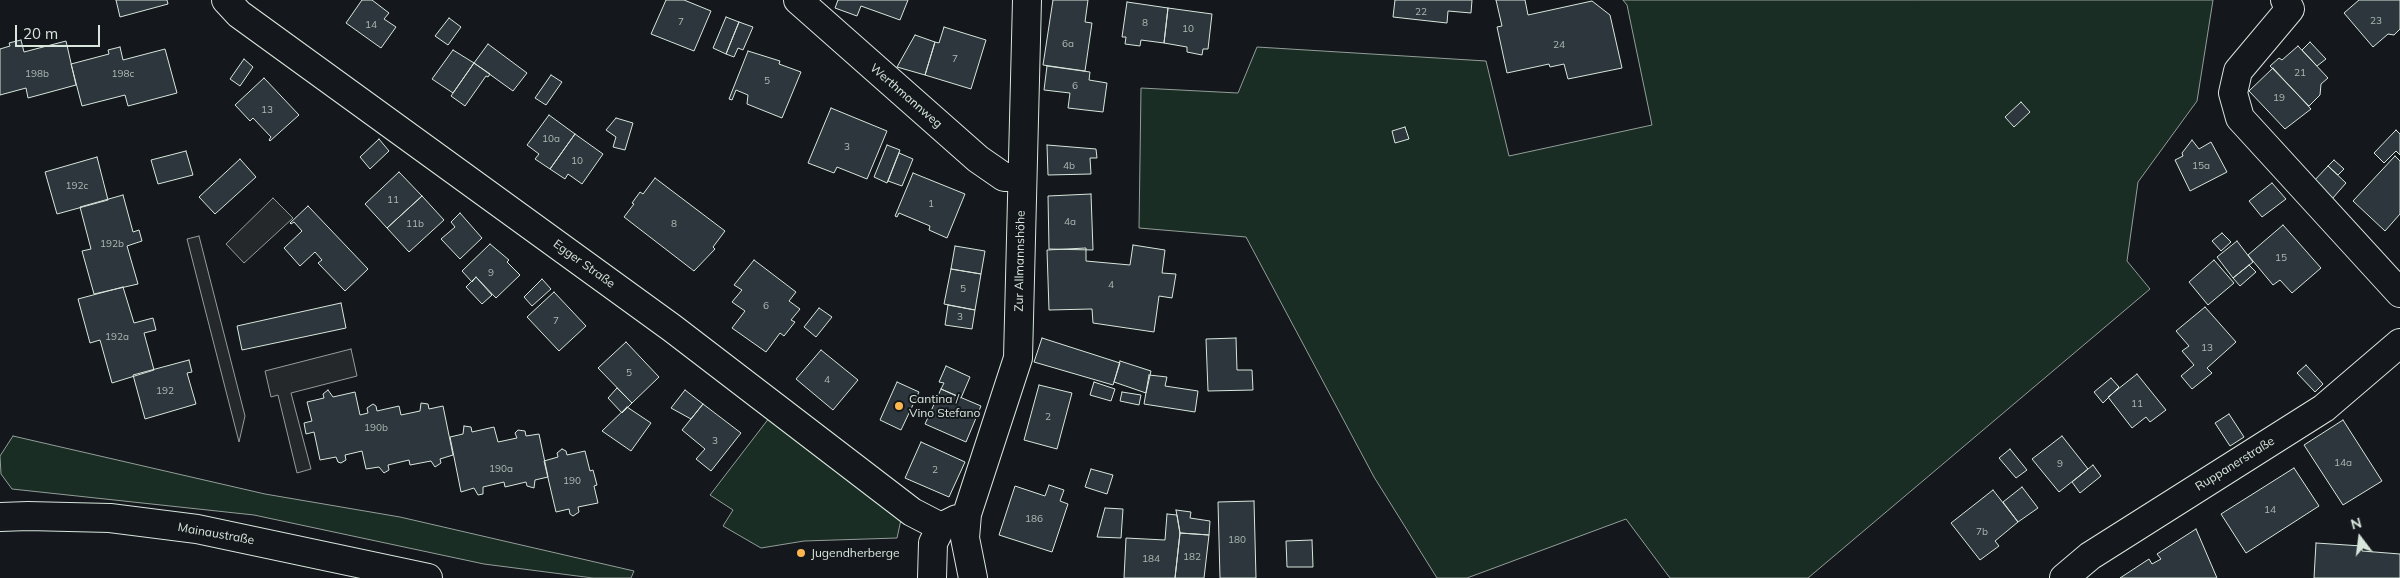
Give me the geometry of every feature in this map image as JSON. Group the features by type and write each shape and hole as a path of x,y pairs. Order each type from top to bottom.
{"street":[{"name":"Egger Straße","path":"226,0 239,14 672,328 912,512 942,527"},
{"name":"Werthmannweg","path":"798,0 978,159 1004,177 1022,177"},
{"name":"Zur Allmannshöhe","path":"973,578 965,538 967,514 1018,358 1027,0"},
{"path":"2284,0 2290,9 2238,72 2233,92 2240,118 2400,293"},
{"name":"Ruppanerstraße","path":"2064,578 2090,556 2324,408 2400,343"},
{"path":"932,578 933,543 942,527 967,514"},
{"name":"Mainaustraße","path":"0,517 110,518 197,529 428,578"}],"green space":[{"path":"1623,0 2213,0 2197,101 2138,182 2127,261 2150,289 1808,578 1670,578 1626,519 1467,578 1437,578 1374,477 1246,237 1139,228 1141,88 1238,93 1257,47 1486,61 1509,156 1652,125 1627,5"},
{"path":"776,409 904,506 897,538 804,541 761,548 723,526 733,510 710,495"},
{"path":"13,436 265,494 400,517 634,571 631,578 593,578 484,564 254,515 12,489 1,474 0,456"}],"shaded area":[{"path":"273,198 293,218 244,263 226,244"},
{"path":"199,236 245,416 239,442 187,239"},
{"path":"351,349 357,376 291,393 311,469 297,473 278,395 271,397 265,371"}],"building":[{"path":"116,0 167,0 168,4 120,17"},
{"path":"362,0 372,0 389,13 384,19 396,27 381,48 346,23"},
{"path":"666,0 684,0 711,11 694,51 651,34"},
{"path":"838,0 908,0 900,20 861,6 857,16 835,8"},
{"path":"1053,0 1088,0 1085,22 1092,23 1085,71 1043,65"},
{"path":"1395,0 1472,0 1471,13 1448,11 1447,23 1393,17"},
{"path":"1496,0 1525,0 1528,15 1592,1 1610,15 1622,68 1568,79 1564,64 1550,67 1549,64 1507,73 1497,27 1502,26"},
{"path":"2359,0 2400,0 2400,29 2394,35 2388,34 2373,47 2344,13"},
{"path":"1127,2 1168,8 1164,43 1141,40 1140,46 1125,44 1126,37 1122,37"},
{"path":"1168,8 1212,14 1208,49 1203,49 1202,55 1187,52 1187,47 1164,43"},
{"path":"726,17 739,22 726,54 713,48"},
{"path":"449,18 461,27 448,45 435,36"},
{"path":"739,22 753,27 743,50 738,48 734,57 726,54"},
{"path":"944,27 986,40 971,89 925,75 935,42 939,43"},
{"path":"915,35 935,42 925,75 897,67"},
{"path":"21,40 24,52 66,41 76,85 28,98 26,88 0,95 0,49 10,46 9,43"},
{"path":"2310,42 2326,59 2317,66 2302,50"},
{"path":"488,44 527,73 513,91 474,63"},
{"path":"2298,46 2328,78 2321,84 2320,95 2309,106 2270,66 2279,58 2282,60"},
{"path":"120,47 123,60 165,49 177,93 128,106 125,95 82,106 71,64 109,54 108,50"},
{"path":"453,50 474,63 453,93 432,79"},
{"path":"748,51 780,61 779,64 801,72 782,118 747,104 748,95 736,90 732,100 729,99"},
{"path":"244,59 253,67 240,86 230,79"},
{"path":"474,63 490,74 488,77 486,76 465,106 451,96"},
{"path":"1047,66 1090,72 1089,80 1107,83 1103,112 1068,108 1070,93 1044,90"},
{"path":"2273,68 2311,109 2285,129 2249,91"},
{"path":"551,75 562,82 546,105 535,98"},
{"path":"264,78 299,115 270,141 271,137 253,118 250,121 235,105"},
{"path":"2021,102 2030,112 2014,127 2005,117"},
{"path":"831,108 887,131 867,179 837,167 834,173 808,163"},
{"path":"549,115 575,134 550,169 535,159 539,154 527,145"},
{"path":"616,118 633,123 625,150 613,147 616,137 606,130"},
{"path":"1405,127 1409,139 1395,143 1392,131"},
{"path":"2396,130 2400,134 2400,155 2396,151 2384,163 2374,153"},
{"path":"575,134 603,154 582,184 568,174 565,179 550,169"},
{"path":"379,139 389,151 370,169 360,157"},
{"path":"2192,140 2199,149 2211,142 2227,172 2190,191 2175,160 2183,156 2182,153"},
{"path":"887,145 900,150 887,183 874,177"},
{"path":"1047,145 1096,149 1097,158 1090,158 1091,174 1048,175"},
{"path":"186,151 193,175 158,184 151,160"},
{"path":"899,153 913,159 902,186 888,181"},
{"path":"2395,156 2400,161 2400,214 2385,231 2353,201"},
{"path":"97,157 108,200 57,214 45,172"},
{"path":"240,159 256,177 215,214 199,197"},
{"path":"2334,160 2344,169 2338,175 2328,166"},
{"path":"2328,166 2346,183 2332,199 2313,182"},
{"path":"399,172 422,196 387,228 365,204"},
{"path":"913,173 965,194 947,238 929,230 930,226 899,213 897,217 895,216"},
{"path":"655,178 725,231 713,247 715,249 694,271 624,217 640,192 643,194"},
{"path":"2272,183 2286,199 2262,217 2249,201"},
{"path":"1091,194 1093,250 1049,249 1048,196"},
{"path":"123,195 133,232 139,230 142,241 127,246 138,284 94,294 82,251 91,249 80,207"},
{"path":"422,196 444,220 409,252 387,228"},
{"path":"308,206 368,269 345,291 318,263 322,260 315,252 300,266 284,248 302,231 294,222 290,223"},
{"path":"460,213 482,238 460,259 441,239 455,227 451,222"},
{"path":"2283,225 2321,268 2292,293 2280,280 2273,285 2248,255"},
{"path":"2222,233 2231,242 2221,251 2212,241"},
{"path":"2237,241 2253,262 2233,278 2217,257"},
{"path":"490,244 509,260 507,262 520,275 496,298 476,277 472,282 462,271"},
{"path":"1133,245 1165,250 1162,273 1176,274 1172,298 1159,296 1154,332 1093,323 1092,309 1049,310 1047,250 1086,248 1086,261 1130,265"},
{"path":"955,246 985,251 981,274 951,269"},
{"path":"754,260 796,292 789,301 800,309 791,320 795,322 784,336 780,333 766,352 732,328 745,311 732,302 742,290 734,285"},
{"path":"2214,260 2234,283 2208,305 2189,282"},
{"path":"2249,265 2256,272 2240,286 2233,278"},
{"path":"951,269 981,274 975,310 944,304"},
{"path":"476,277 492,295 482,304 466,287"},
{"path":"542,279 551,289 532,306 524,297"},
{"path":"123,287 134,323 153,318 156,330 144,333 154,370 112,383 100,340 90,343 78,299"},
{"path":"554,292 586,326 559,351 527,317"},
{"path":"341,303 346,328 242,350 237,326"},
{"path":"948,305 975,310 972,329 945,325"},
{"path":"2205,307 2236,342 2207,368 2212,373 2192,389 2181,376 2194,365 2182,351 2189,346 2176,331"},
{"path":"819,308 832,317 816,337 804,327"},
{"path":"1042,338 1120,363 1113,385 1034,362"},
{"path":"1236,338 1237,370 1252,370 1253,390 1208,391 1206,339"},
{"path":"626,342 659,377 632,403 598,368"},
{"path":"821,350 858,380 833,410 796,379"},
{"path":"189,360 192,372 187,373 196,404 145,419 133,375"},
{"path":"1120,361 1151,371 1146,393 1114,382"},
{"path":"2306,365 2323,384 2315,392 2297,373"},
{"path":"946,366 970,377 961,398 941,389 944,383 939,382"},
{"path":"2137,374 2166,410 2150,422 2146,417 2132,428 2108,397"},
{"path":"1149,375 1167,377 1165,386 1198,391 1195,412 1144,404"},
{"path":"2111,378 2119,387 2103,403 2094,392"},
{"name":"Cantina / Vino Stefano","path":"897,382 919,392 901,430 880,420"},
{"path":"1094,382 1115,389 1111,401 1090,395"},
{"path":"1039,385 1072,393 1057,449 1024,440"},
{"path":"617,388 632,403 622,413 608,398"},
{"path":"941,389 981,406 966,442 925,424"},
{"path":"328,390 333,397 355,392 360,415 368,413 367,408 373,404 376,406 377,411 399,406 401,415 420,411 421,403 428,404 429,409 443,406 453,455 440,459 441,463 435,467 431,461 410,465 409,460 388,465 389,470 384,473 379,467 366,469 362,451 345,455 346,460 341,463 338,462 336,457 320,460 314,432 306,434 304,423 312,421 307,402 324,398 323,394"},
{"path":"685,390 703,404 691,419 671,408"},
{"path":"1122,392 1141,395 1139,405 1120,401"},
{"path":"703,404 741,433 711,471 696,459 705,449 682,430"},
{"path":"627,407 651,423 631,451 602,431"},
{"path":"2229,414 2244,437 2230,446 2215,423"},
{"path":"2343,420 2382,481 2343,505 2304,445"},
{"path":"464,426 471,427 472,432 494,427 498,442 517,438 515,433 518,430 525,431 526,436 539,434 548,477 535,480 534,488 527,486 526,482 505,487 504,482 483,487 483,494 478,495 474,488 461,492 450,437 463,434"},
{"path":"2062,436 2088,469 2059,492 2032,459"},
{"path":"921,442 965,462 949,497 905,478"},
{"path":"562,449 566,451 567,455 585,451 590,471 593,470 597,485 594,486 598,503 578,507 579,512 573,516 570,514 569,509 556,512 544,461 558,457 557,453"},
{"path":"2010,449 2027,470 2016,478 1999,458"},
{"path":"2093,465 2101,476 2080,493 2072,482"},
{"path":"2294,468 2319,506 2246,553 2221,514"},
{"path":"1091,469 1113,475 1107,494 1085,487"},
{"path":"1049,485 1064,490 1060,501 1068,504 1052,552 999,535 1015,486 1045,496"},
{"path":"2022,487 2038,508 2018,522 2003,502"},
{"path":"1993,490 2018,522 1995,541 1999,546 1980,560 1951,523"},
{"path":"1254,501 1256,578 1220,578 1218,502"},
{"path":"1105,508 1123,509 1121,538 1097,537"},
{"path":"1176,510 1191,512 1190,518 1210,521 1209,535 1180,533"},
{"path":"1167,514 1177,515 1180,533 1175,578 1124,578 1126,538 1165,540"},
{"path":"2196,529 2217,578 2120,578 2149,559 2152,564 2161,559 2157,554"},
{"path":"1180,533 1209,535 1204,578 1175,578"},
{"path":"1312,540 1313,567 1287,567 1286,541"},
{"path":"2316,543 2362,546 2362,551 2400,554 2400,578 2314,578"}],"place":[{"name":"Cantina / Vino Stefano","path":"899,406"},
{"name":"Jugendherberge","path":"801,553"}]}
